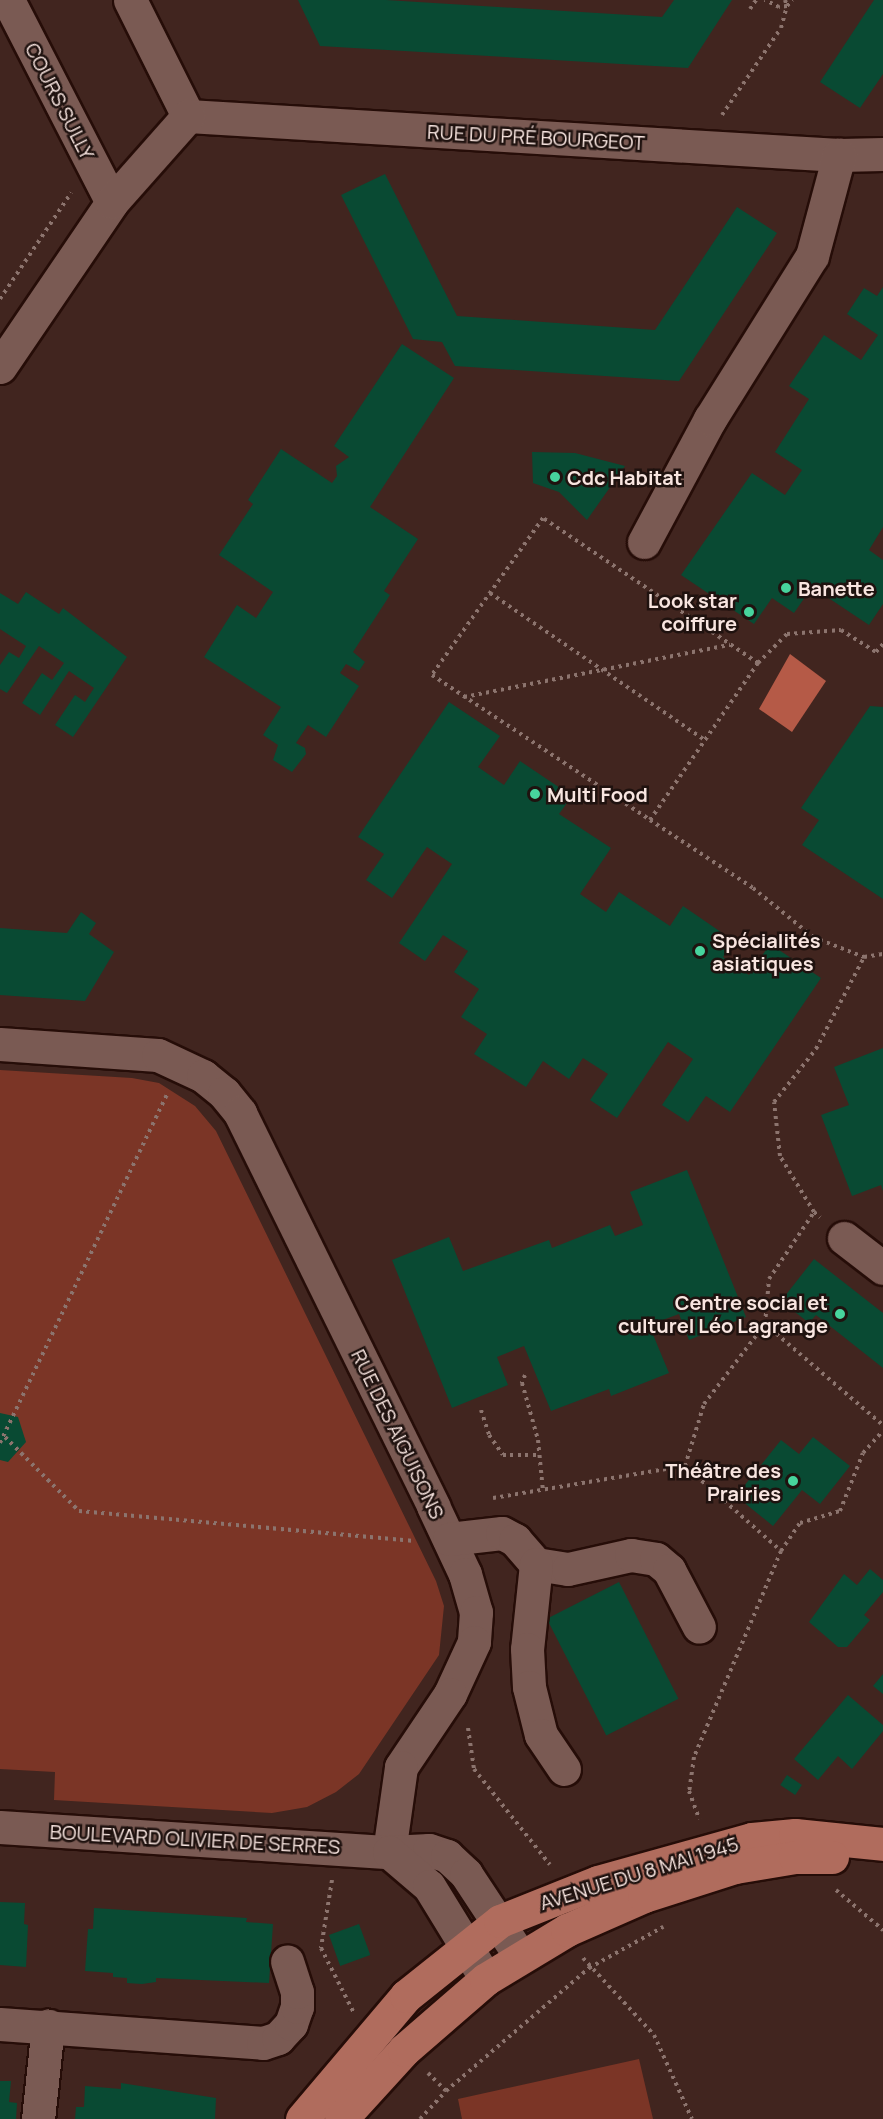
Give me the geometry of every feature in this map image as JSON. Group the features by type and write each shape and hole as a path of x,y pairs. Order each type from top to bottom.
{"main road":[{"name":"AVENUE DU 8 MAI 1945","path":"302,2119 406,1996 467,1944 500,1921 598,1882 752,1839 795,1835 883,1844"},
{"name":"AVENUE DU 8 MAI 1945","path":"341,2119 404,2050 486,1979 520,1956 644,1896 735,1867 795,1857 831,1857 883,1865"}],"street":[{"name":"COURS SULLY","path":"8,0 112,202"},
{"path":"0,367 112,202 188,116 130,0"},
{"name":"RUE DU PRÉ BOURGEOT","path":"188,116 839,155 883,154"},
{"path":"644,542 710,419 812,256 839,155"},
{"name":"RUE DES AIGUISONS","path":"0,1044 133,1051 181,1065 217,1087 240,1113 449,1539 476,1612 474,1642 450,1694 401,1767 389,1852"},
{"path":"844,1238 883,1268"},
{"path":"449,1539 502,1533 515,1540 536,1564 568,1569 631,1556 656,1559 669,1570 699,1628"},
{"path":"536,1564 527,1649 530,1687 541,1735 564,1769"},
{"name":"BOULEVARD OLIVIER DE SERRES","path":"0,1827 389,1852 429,1850 447,1856 500,1921 520,1956"},
{"path":"389,1852 429,1886 467,1944 486,1979"},
{"path":"0,2024 263,2043 278,2038 291,2024 297,2007 297,1992 287,1962"},
{"path":"38,2119 48,2026"}],"path":[{"path":"750,9 756,0"},
{"path":"765,0 778,7 787,6"},
{"path":"785,0 787,6"},
{"path":"717,124 782,28 787,6 792,0"},
{"path":"0,298 75,186"},
{"path":"758,663 543,518 432,675 753,888 813,937 864,957 883,954"},
{"path":"490,593 705,740"},
{"path":"650,820 758,663 787,634 841,630 876,652 883,644"},
{"path":"464,697 730,645"},
{"path":"844,1238 814,1212 780,1156 774,1102 816,1049 864,957"},
{"path":"0,1443 5,1437 181,1065"},
{"path":"484,1499 685,1466 704,1404 765,1324 769,1279 814,1212"},
{"path":"765,1324 883,1425"},
{"path":"525,1375 522,1383 539,1455 543,1491"},
{"path":"481,1410 489,1435 503,1455 539,1455"},
{"path":"781,1551 800,1523 840,1511 863,1453 883,1431"},
{"path":"5,1437 79,1511 416,1542 449,1539"},
{"path":"337,1848 321,1948 349,2008 378,2027"},
{"path":"830,1885 883,1930"},
{"path":"420,2119 446,2091 589,1968 674,1921"},
{"path":"404,2050 446,2091"}],"shaded area":[{"path":"790,654 826,681 792,732 759,709"},
{"path":"0,1070 132,1078 159,1083 195,1106 216,1131 436,1581 444,1606 439,1655 359,1774 336,1792 307,1807 272,1813 54,1800 55,1772 0,1769"},
{"path":"639,2059 653,2119 462,2119 458,2099"}],"building":[{"path":"298,0 386,0 662,17 674,0 732,0 688,68 320,46"},
{"path":"874,0 883,0 883,74 860,108 820,82"},
{"path":"385,174 457,316 655,330 737,207 777,233 679,381 455,366 442,342 413,339 341,195"},
{"path":"883,287 883,527 869,550 883,560 883,604 869,625 812,587 794,613 772,598 754,624 681,575 752,473 785,495 802,470 775,452 809,399 789,386 824,335 861,360 878,335 847,314 864,288 877,296"},
{"path":"402,344 454,378 370,507 418,539 384,591 390,595 353,652 365,662 359,671 346,664 340,673 359,686 326,737 308,725 296,743 305,748 306,754 292,772 273,760 278,745 263,735 281,707 204,657 237,605 256,618 273,592 219,555 253,504 248,500 281,449 332,483 337,476 336,466 349,457 334,446"},
{"path":"532,452 575,453 625,466 587,520 559,492 533,483"},
{"path":"26,592 59,614 63,608 127,657 73,737 55,725 75,695 85,702 94,688 69,671 40,715 22,703 42,673 52,680 64,663 39,646 7,693 0,689 0,665 9,652 19,658 26,646 0,629 0,593 18,604"},
{"path":"449,702 500,736 478,767 504,785 520,761 572,796 559,814 611,848 580,894 606,912 619,892 670,926 683,906 734,941 723,957 749,975 770,944 821,978 730,1112 706,1096 688,1122 662,1105 693,1059 668,1042 617,1118 590,1100 608,1074 583,1058 569,1079 543,1061 526,1087 474,1054 487,1034 461,1017 479,989 454,972 468,951 443,935 425,961 399,943 452,864 427,847 392,898 366,880 384,854 358,837"},
{"path":"870,706 883,707 883,899 802,845 819,820 801,808"},
{"path":"81,912 96,923 89,934 114,952 85,1001 0,995 0,928 67,933"},
{"path":"883,1048 883,1191 881,1185 852,1196 821,1115 849,1105 834,1067"},
{"path":"687,1170 746,1317 689,1340 679,1314 649,1325 669,1373 611,1396 609,1389 551,1411 524,1346 497,1357 508,1385 452,1408 392,1260 449,1237 463,1271 549,1240 552,1248 610,1225 615,1236 643,1225 630,1192"},
{"name":"Centre social et culturel Léo Lagrange","path":"814,1259 883,1313 883,1368 816,1315 809,1323 781,1301"},
{"path":"0,1413 18,1417 26,1442 8,1462 0,1460"},
{"name":"Théâtre des Prairies","path":"813,1437 850,1466 820,1504 802,1490 773,1526 736,1496 781,1440 799,1454"},
{"path":"870,1569 883,1580 883,1592 864,1615 870,1620 847,1647 838,1647 809,1622 844,1574 857,1585"},
{"path":"619,1582 678,1699 606,1735 547,1619"},
{"path":"883,1674 883,1694 873,1686"},
{"path":"848,1695 883,1725 883,1731 852,1769 838,1756 818,1780 794,1759"},
{"path":"787,1775 802,1785 795,1795 780,1785"},
{"path":"0,1902 25,1903 24,1924 28,1925 26,1967 0,1965"},
{"path":"94,1908 247,1918 246,1922 273,1924 269,1983 156,1978 156,1982 142,1984 127,1983 127,1978 113,1977 113,1973 85,1971 88,1929 93,1929"},
{"path":"359,1924 370,1955 340,1966 329,1935"},
{"path":"0,2081 11,2081 9,2102 17,2103 16,2119 0,2119"},
{"path":"121,2083 216,2098 215,2119 75,2119 76,2107 84,2107 85,2086 121,2089"}],"place":[{"name":"Cdc Habitat","path":"555,477"},
{"name":"Banette","path":"786,588"},
{"name":"Look star coiffure","path":"749,612"},
{"name":"Multi Food","path":"535,794"},
{"name":"Spécialités asiatiques","path":"700,951"},
{"name":"Centre social et culturel Léo Lagrange","path":"840,1314"},
{"name":"Théâtre des Prairies","path":"793,1481"}]}
